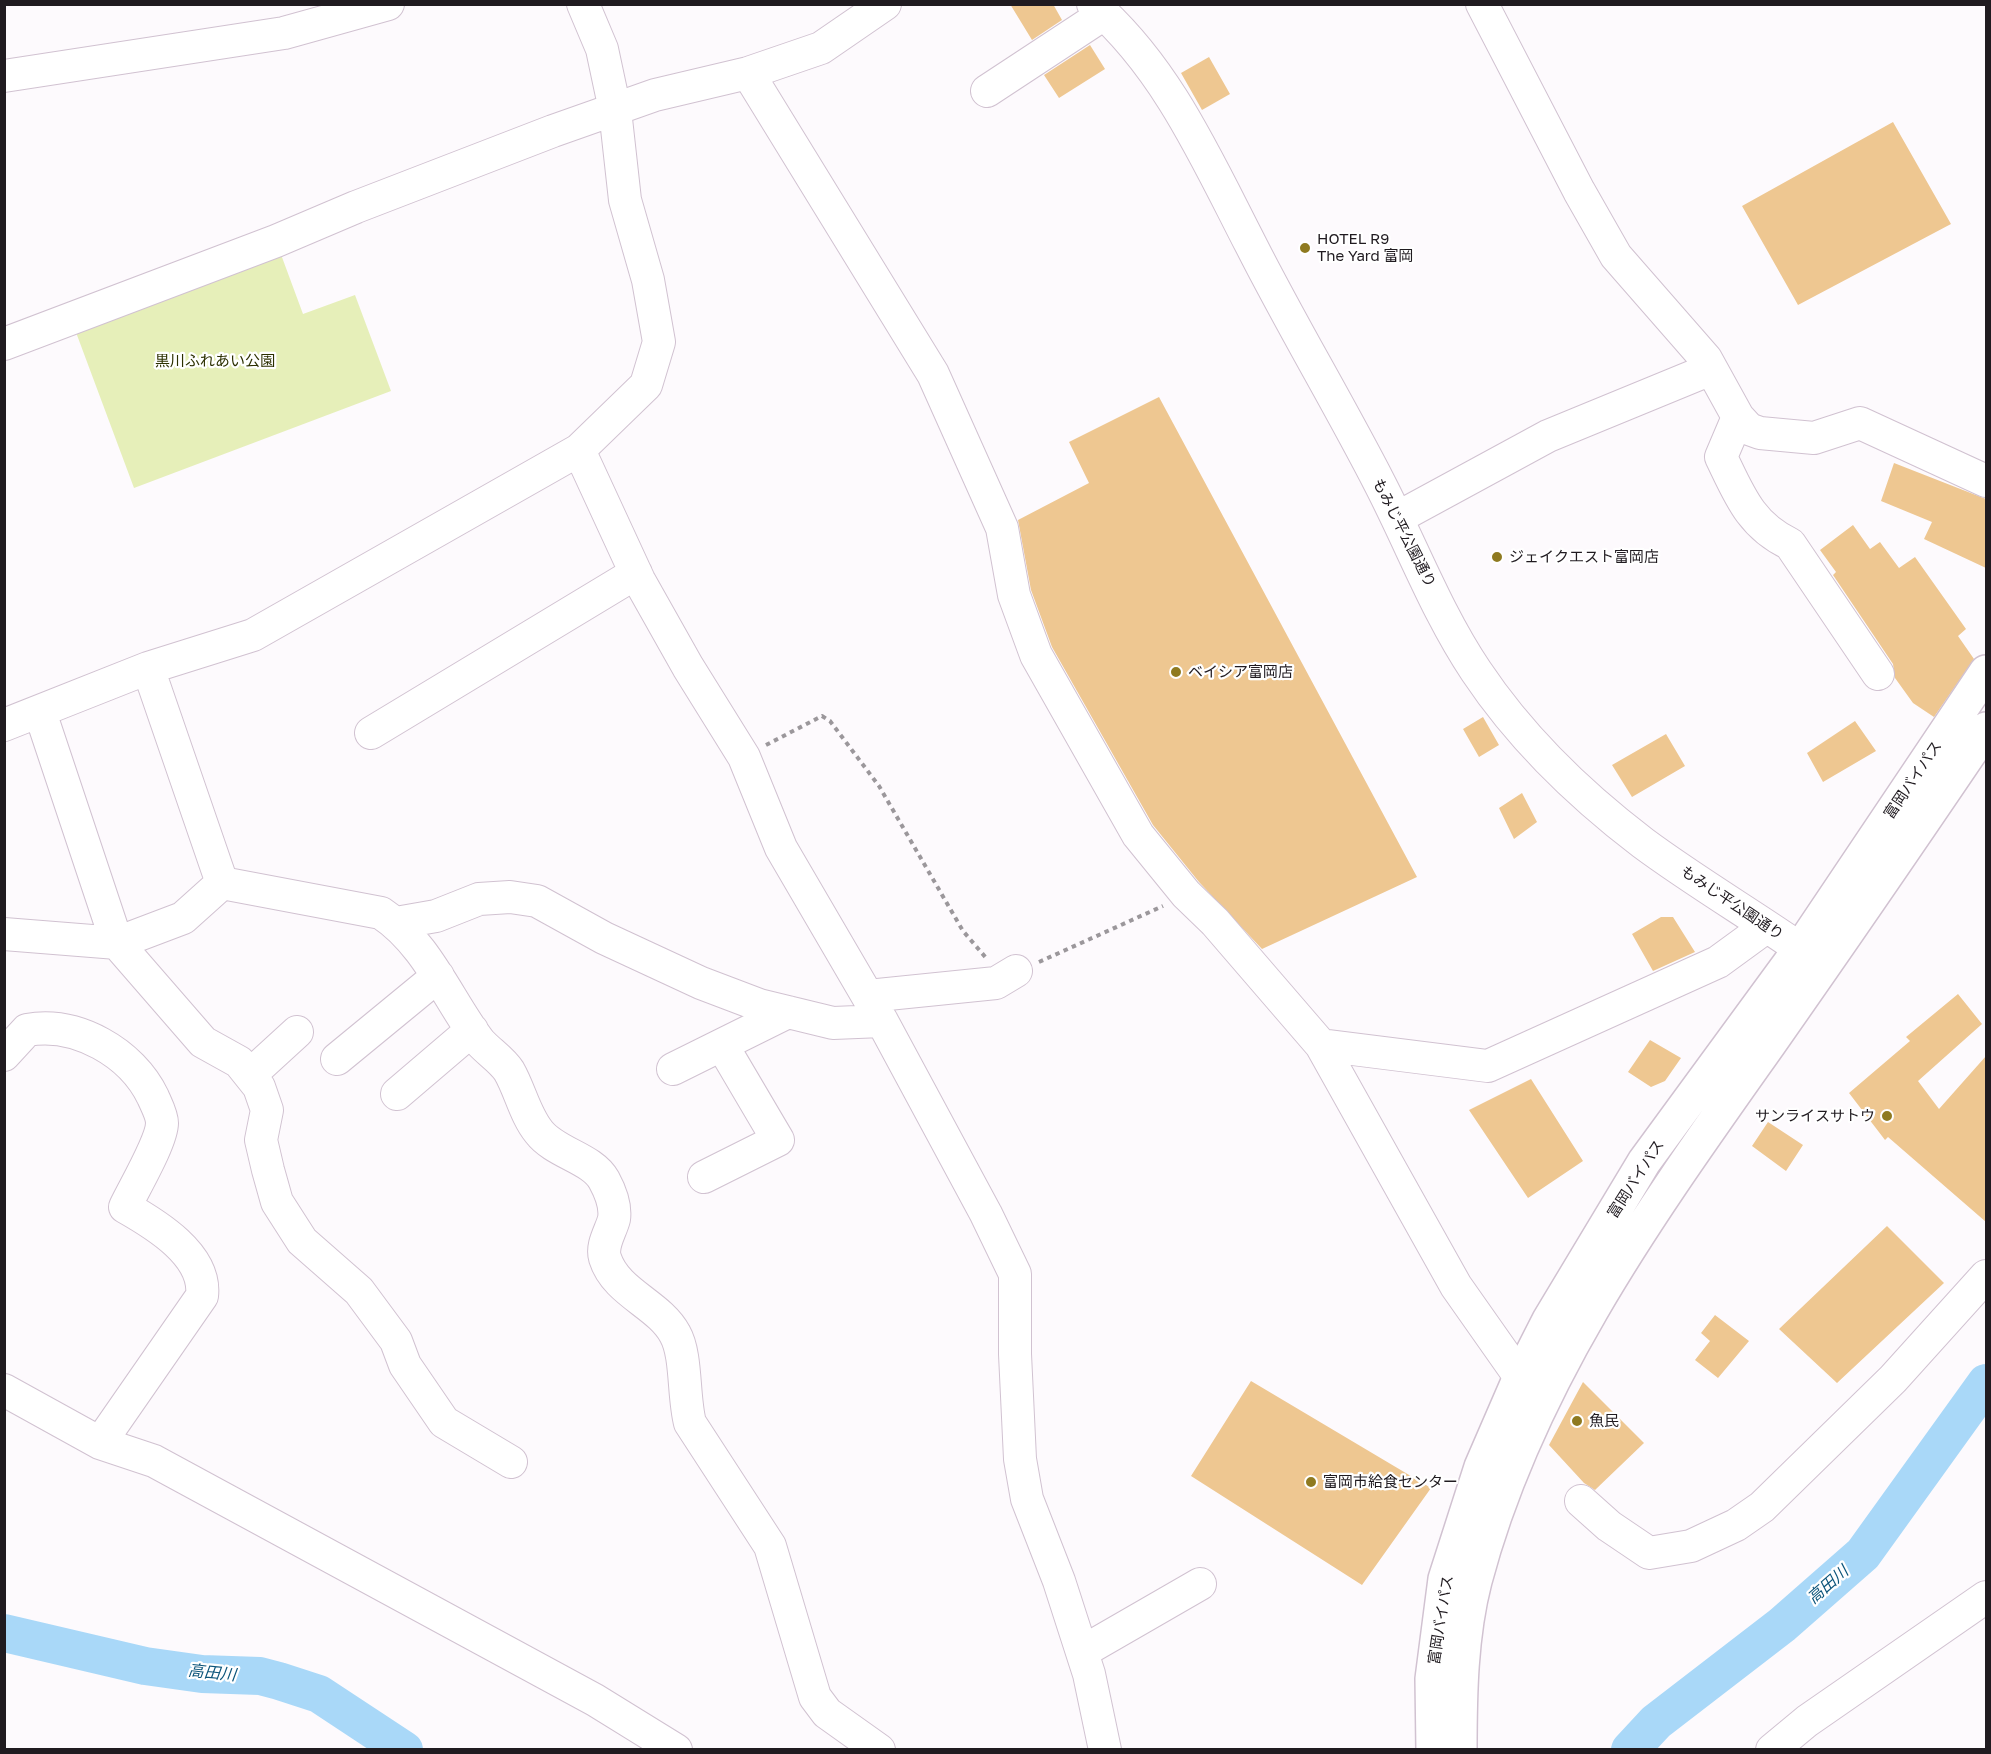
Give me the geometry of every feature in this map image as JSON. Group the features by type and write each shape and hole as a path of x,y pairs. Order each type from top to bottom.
{"highway":[{"name":"富岡バイパス","path":"1433,1749 1446,1682 1475,1582 1512,1467 1545,1392 1577,1335 1986,672"},
{"name":"富岡バイパス","path":"1460,1749 1446,1682 1445,1579 1481,1467 1520,1377 1549,1320 1644,1162 1812,957 1986,729"}],"street":[{"path":"4,76 284,33 388,4"},
{"path":"4,725 148,668 253,635 579,450 646,385 659,342 648,280 625,200 615,110 602,49 583,4"},
{"path":"4,345 276,242 356,207 553,130 655,95 748,73 821,48 885,4"},
{"path":"1482,4 1579,191 1616,256 1656,305 1689,338 1712,369 1738,417 1749,429 1760,433 1814,438 1860,423 1986,481"},
{"path":"987,91 1098,9"},
{"name":"もみじ平公園通り","path":"1098,9 1119,27 1148,63 1179,109 1475,669 1514,722 1567,779 1643,842 1812,957"},
{"path":"748,73 933,374 1002,528 1014,595 1036,655 1138,835 1186,894 1215,922 1321,1045 1456,1286 1520,1377"},
{"path":"1397,518 1548,436 1712,369"},
{"path":"1738,417 1721,457 1749,513 1774,536 1790,544 1878,674"},
{"path":"579,450 636,573 688,667 744,757 781,848 875,1008 986,1214 1014,1274 1014,1354 1020,1459 1027,1499 1055,1570 1082,1652 1105,1749"},
{"path":"371,733 636,573"},
{"path":"148,668 222,883"},
{"path":"40,712 117,943 203,1042 239,1062 259,1087 267,1110 261,1140 277,1202 302,1240 358,1291 396,1341 405,1365 444,1422 511,1462"},
{"path":"222,883 381,913 396,923 438,976 472,1030 507,1068 537,1130 549,1144 578,1158 603,1177 613,1202 614,1216 604,1246 605,1258 624,1287 656,1312 675,1333 680,1346 684,1400 690,1423 770,1546 815,1697 828,1713 879,1749"},
{"path":"4,934 117,943 183,918 222,883"},
{"path":"396,923 436,916 479,899 510,897 537,901 604,938 700,983 759,1005 833,1023 875,1008 996,983 1016,970"},
{"path":"1321,1045 1488,1066 1718,962 1766,927"},
{"path":"337,1059 438,976"},
{"path":"673,1070 788,1012"},
{"path":"9,1041 27,1030 57,1029 95,1040 126,1061 144,1079 162,1122 159,1137 125,1207 174,1238 199,1274 203,1286 202,1296 100,1443"},
{"path":"397,1094 472,1030"},
{"path":"250,1075 297,1032"},
{"path":"704,1177 778,1140 722,1045"},
{"path":"1581,1501 1609,1526 1649,1553 1691,1546 1736,1525 1762,1508 1893,1379 1986,1276"},
{"path":"4,1390 100,1443 154,1461 596,1700 676,1749"},
{"path":"1082,1652 1200,1584"},
{"path":"1772,1749 1807,1721 1986,1597"}],"path":[{"path":"744,757 822,716 830,721 879,786 963,931 992,965 1008,974 1126,925 1186,894"}],"green space":[{"name":"黒川ふれあい公園","path":"276,241 303,314 355,295 391,391 134,488 71,319"}],"building":[{"path":"1010,4 1053,4 1062,20 1032,40"},
{"path":"1090,45 1105,69 1059,98 1044,75"},
{"path":"1209,57 1230,94 1202,110 1181,73"},
{"path":"1893,122 1951,224 1798,305 1742,206"},
{"name":"ベイシア富岡店","path":"1159,397 1417,877 1262,949 1199,882 1153,825 1052,647 1031,590 1018,520 1089,483 1069,442"},
{"path":"1894,463 1986,499 1986,568 1924,539 1932,522 1881,501"},
{"path":"1853,525 1870,549 1880,542 1899,568 1915,557 1966,629 1958,636 1974,659 1934,717 1913,703 1895,678 1893,664 1833,575 1836,572 1820,550"},
{"path":"1483,717 1499,745 1479,757 1463,729"},
{"path":"1855,721 1876,751 1823,782 1807,753"},
{"path":"1666,734 1685,766 1632,797 1612,765"},
{"path":"1522,793 1537,822 1514,839 1499,808"},
{"path":"1661,917 1673,917 1695,952 1653,971 1632,934"},
{"path":"1958,994 1982,1024 1918,1081 1939,1109 1986,1056 1986,1222 1888,1137 1885,1140 1849,1093 1910,1041 1906,1037"},
{"path":"1650,1040 1681,1058 1665,1081 1651,1087 1628,1072"},
{"path":"1531,1079 1583,1161 1528,1198 1469,1110"},
{"path":"1768,1122 1803,1145 1786,1171 1752,1146"},
{"path":"1887,1226 1944,1283 1837,1383 1779,1329"},
{"path":"1715,1315 1749,1341 1718,1378 1695,1360 1710,1341 1701,1333"},
{"name":"富岡市給食センター","path":"1251,1381 1431,1488 1362,1585 1191,1476"},
{"path":"1583,1382 1644,1443 1595,1490 1584,1483 1549,1445"}],"waterway":[{"name":"高田川","path":"1630,1750 1656,1722 1782,1625 1863,1554 1986,1383"},
{"name":"高田川","path":"4,1633 145,1666 202,1674 260,1676 279,1681 319,1694 404,1750"}],"place":[{"name":"HOTEL R9 The Yard 富岡","path":"1305,248"},
{"name":"ジェイクエスト富岡店","path":"1497,557"},
{"name":"ベイシア富岡店","path":"1176,672"},
{"name":"サンライスサトウ","path":"1887,1116"},
{"name":"魚民","path":"1577,1421"},
{"name":"富岡市給食センター","path":"1311,1482"}]}
